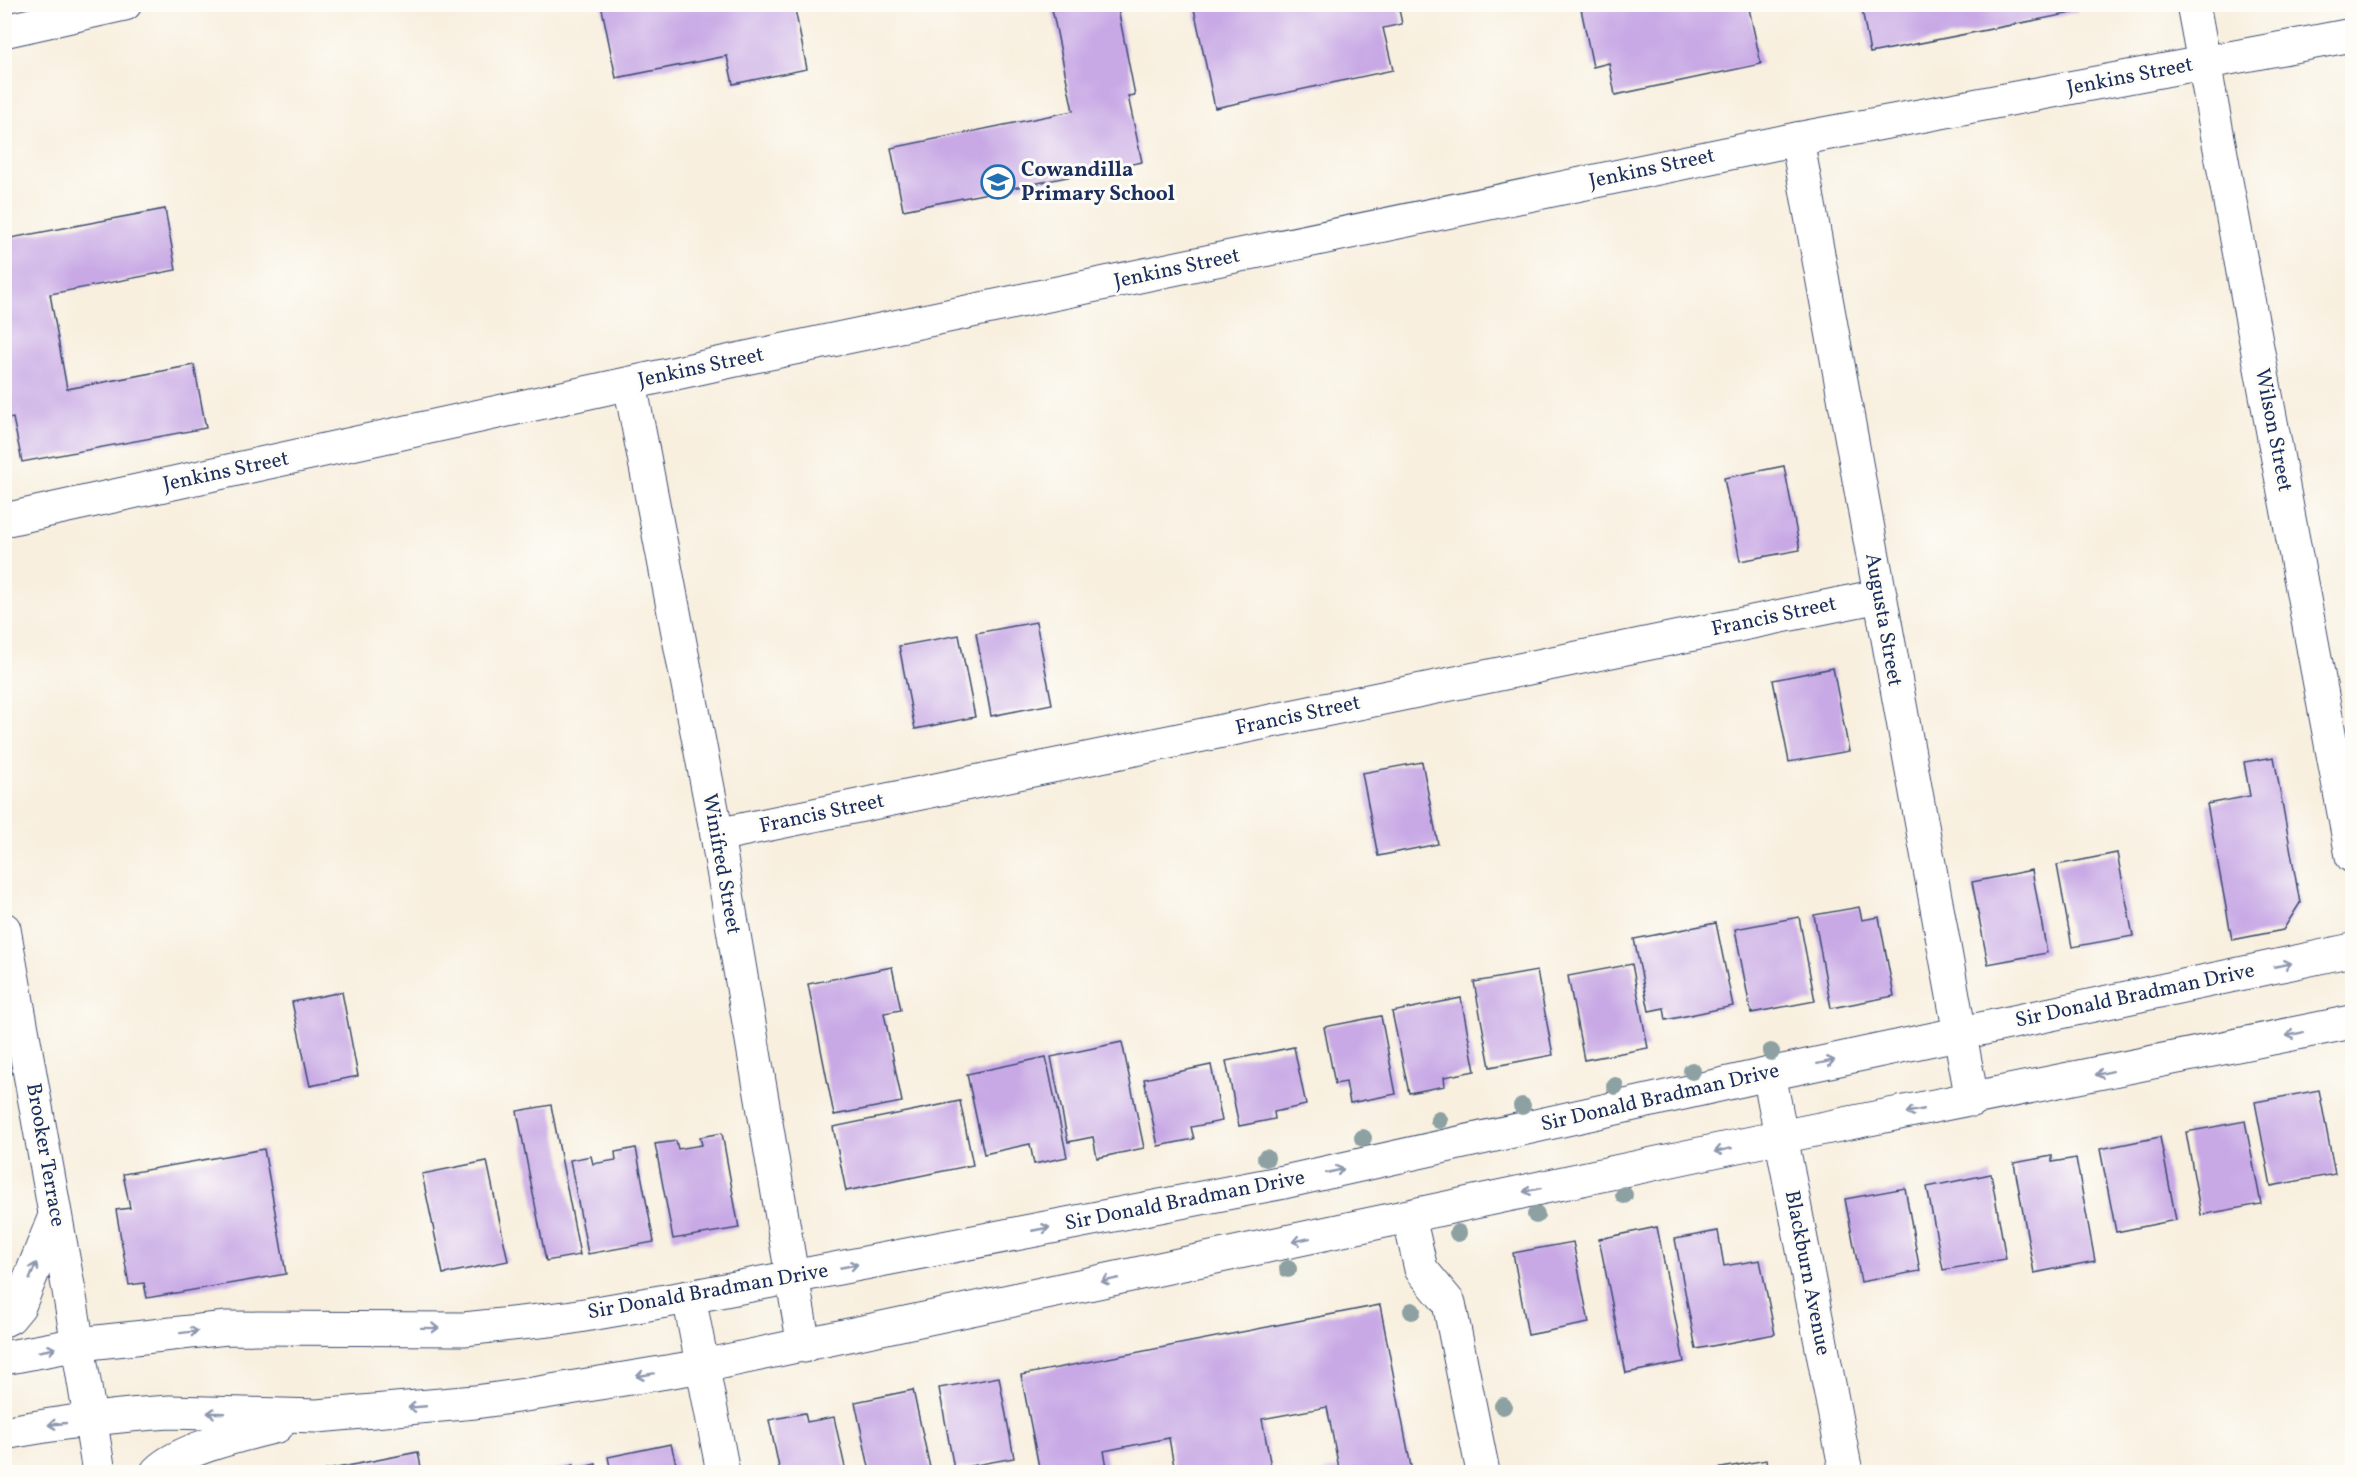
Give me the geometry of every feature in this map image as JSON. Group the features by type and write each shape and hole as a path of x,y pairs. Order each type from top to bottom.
{"street":[{"path":"4,31 125,4"},
{"name":"Wilson Street","path":"2193,4 2352,856"},
{"name":"Jenkins Street","path":"4,520 630,384 1797,139 2352,35"},
{"name":"Augusta Street","path":"1797,139 1972,1100"},
{"name":"Winifred Street","path":"630,384 717,836 804,1346"},
{"name":"Francis Street","path":"717,836 1879,596"},
{"name":"Brooker Terrace","path":"4,929 79,1344 99,1473"},
{"name":"Sir Donald Bradman Drive","path":"4,1358 79,1344 227,1328 464,1329 567,1318 689,1297 1284,1182 1769,1074 2352,950"},
{"path":"4,1433 91,1420 170,1412 317,1416 486,1401 703,1366 1780,1137 2352,1022"},
{"name":"Blackburn Avenue","path":"1769,1074 1846,1473"},
{"path":"4,1320 10,1317 19,1306 56,1216"},
{"path":"1409,1217 1421,1269 1449,1303 1483,1473"},
{"path":"689,1297 723,1473"},
{"path":"157,1473 166,1463 232,1437 317,1416"}],"building":[{"path":"601,4 794,4 807,69 733,84 727,56 616,78"},
{"path":"1051,4 1117,4 1135,95 1128,96 1142,162 903,210 891,148 1073,111"},
{"path":"1193,4 1398,4 1402,24 1383,28 1393,70 1215,108"},
{"path":"1580,4 1748,4 1761,64 1615,95 1609,63 1593,67"},
{"path":"1861,4 2075,4 2077,12 1870,53"},
{"path":"165,209 176,270 50,294 67,389 194,365 206,428 22,462 13,418 7,419 5,405 5,239"},
{"path":"1784,466 1800,550 1740,561 1724,478"},
{"path":"1036,622 1052,704 991,716 976,633"},
{"path":"959,635 975,717 915,729 899,646"},
{"path":"1833,668 1849,751 1789,762 1773,680"},
{"path":"2274,757 2300,903 2283,930 2232,940 2207,804 2250,796 2244,762"},
{"path":"1422,762 1438,844 1378,856 1362,773"},
{"path":"2117,853 2133,936 2072,947 2057,865"},
{"path":"2032,870 2047,953 1988,964 1972,882"},
{"path":"1859,907 1862,920 1879,917 1894,996 1831,1008 1814,915"},
{"path":"1799,917 1815,1001 1751,1013 1735,929"},
{"path":"1716,923 1733,1006 1666,1020 1664,1008 1649,1011 1634,939"},
{"path":"1632,964 1648,1048 1584,1060 1568,976"},
{"path":"892,967 901,1010 884,1013 902,1102 834,1115 808,984"},
{"path":"1537,971 1553,1055 1490,1067 1474,982"},
{"path":"342,992 358,1076 310,1086 292,1002"},
{"path":"1461,998 1475,1071 1444,1077 1445,1086 1409,1093 1392,1012"},
{"path":"1381,1016 1396,1094 1350,1103 1346,1082 1335,1084 1324,1027"},
{"path":"1122,1042 1144,1148 1097,1158 1093,1137 1068,1142 1051,1057"},
{"path":"1294,1047 1306,1105 1274,1112 1275,1119 1239,1126 1226,1061"},
{"path":"1046,1057 1067,1157 1034,1164 1030,1144 984,1154 967,1074"},
{"path":"1211,1065 1222,1121 1191,1127 1194,1139 1158,1146 1144,1079"},
{"path":"2319,1090 2335,1174 2271,1186 2255,1102"},
{"path":"960,1101 973,1165 846,1191 833,1127"},
{"path":"551,1105 580,1255 546,1261 517,1111"},
{"path":"2245,1121 2261,1204 2201,1215 2186,1132"},
{"path":"722,1133 739,1228 673,1239 655,1144 676,1141 678,1149 702,1145 700,1137"},
{"path":"2160,1137 2176,1220 2116,1232 2100,1149"},
{"path":"636,1148 654,1242 588,1254 570,1160 591,1156 593,1164 616,1160 615,1152"},
{"path":"264,1149 286,1274 147,1298 144,1283 129,1285 116,1210 130,1208 123,1174"},
{"path":"2052,1156 2052,1162 2076,1158 2095,1261 2034,1273 2014,1163"},
{"path":"487,1161 508,1261 443,1274 422,1174"},
{"path":"1991,1174 2006,1259 1943,1270 1927,1187"},
{"path":"1905,1188 1920,1271 1861,1282 1845,1199"},
{"path":"1657,1227 1684,1362 1626,1373 1599,1239"},
{"path":"1718,1231 1724,1266 1760,1260 1775,1334 1696,1349 1675,1239"},
{"path":"1573,1242 1589,1323 1528,1335 1513,1253"},
{"path":"1380,1305 1412,1472 1321,1472 1339,1468 1327,1407 1262,1419 1272,1472 1175,1472 1169,1438 1104,1451 1108,1472 1040,1472 1021,1375"},
{"path":"999,1377 1014,1458 954,1469 939,1388"},
{"path":"913,1390 931,1472 870,1472 855,1402"},
{"path":"805,1413 807,1422 834,1417 846,1472 780,1472 769,1420"},
{"path":"671,1444 678,1472 611,1472 608,1457"},
{"path":"418,1452 422,1472 322,1471"},
{"path":"1766,1460 1768,1472 1705,1472 1705,1471"},
{"path":"596,1464 598,1472 539,1472 574,1465 575,1469"}],"place":[{"name":"Cowandilla Primary School","path":"998,182"}]}
